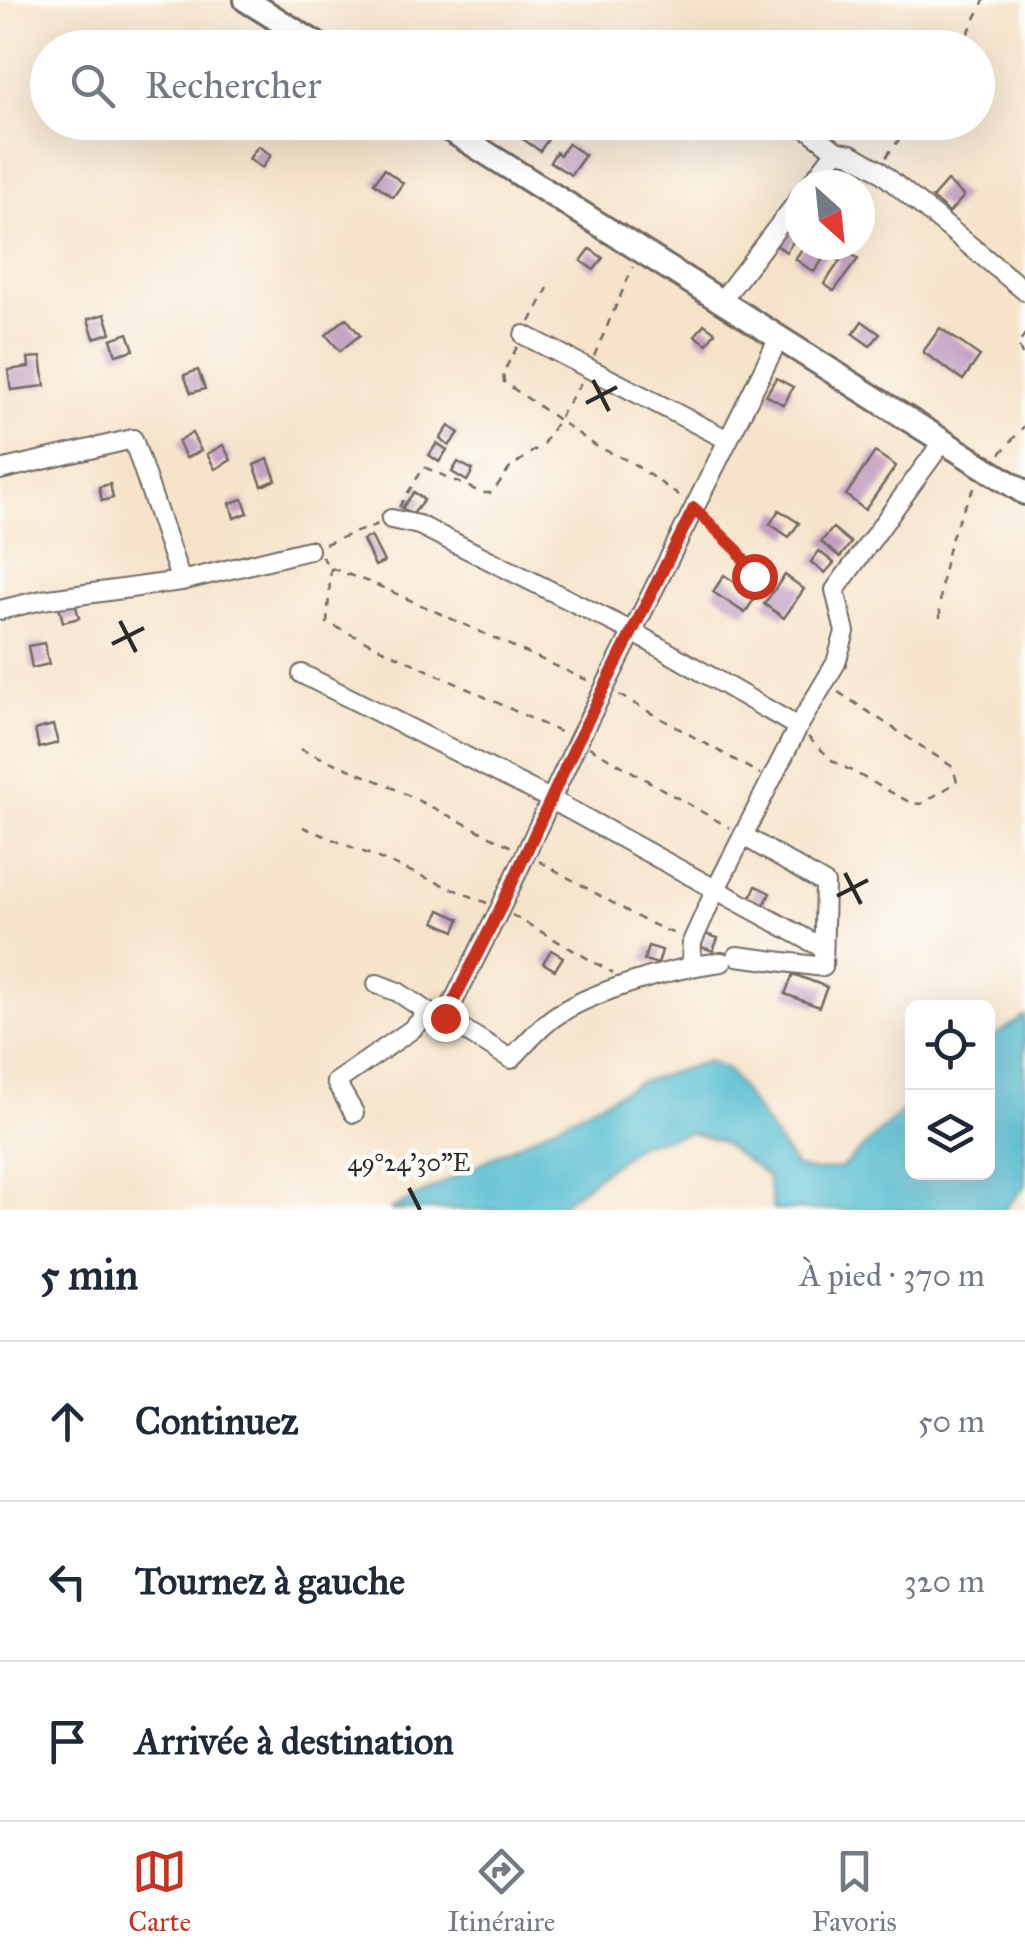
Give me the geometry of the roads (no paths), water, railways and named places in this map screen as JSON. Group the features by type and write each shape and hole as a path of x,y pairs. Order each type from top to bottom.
{"main road":[{"path":"246,0 294,30"},
{"path":"466,140 1025,493"}],"street":[{"path":"822,140 836,151 851,154 877,169 1025,291"},
{"path":"821,170 836,151"},
{"path":"722,300 785,218"},
{"path":"524,335 728,440"},
{"path":"354,1113 336,1082 437,1016 500,909 578,740 780,336"},
{"path":"0,470 133,439 181,581"},
{"path":"691,965 692,942 715,891 798,727 836,663 845,632 835,590 944,440"},
{"path":"390,519 419,525 633,632 798,727"},
{"path":"0,610 42,600 181,581 309,550"},
{"path":"302,674 550,800 823,948"},
{"path":"377,984 398,992 510,1058 556,1015 624,986 691,965 730,959 823,968 825,884 744,836"}],"water":[{"path":"1025,1016 1025,1186 1004,1210 773,1210 767,1176 719,1141 691,1133 641,1143 554,1210 390,1210 638,1083 708,1061 729,1071 796,1167 815,1171 841,1168 905,1109 905,1180 995,1180 995,1036"}]}
